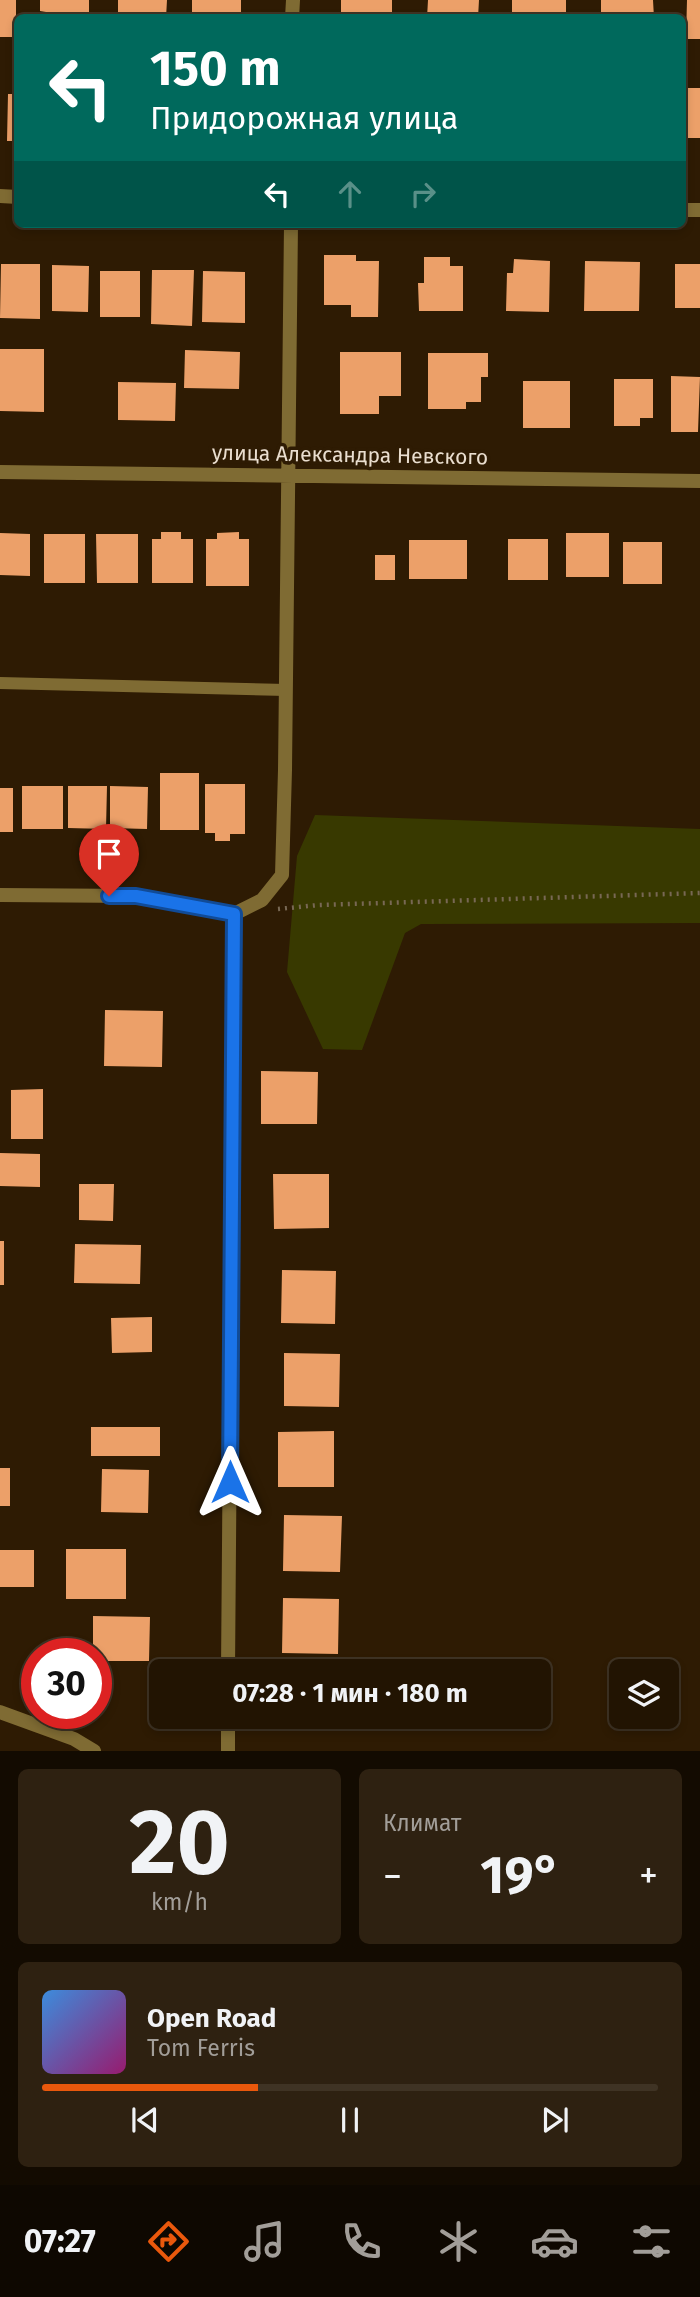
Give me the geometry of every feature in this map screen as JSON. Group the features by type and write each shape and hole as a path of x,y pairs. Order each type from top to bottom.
{"street":[{"path":"0,895 136,896 234,914 262,900 282,875 290,228"},
{"name":"улица Александра Невского","path":"0,472 700,481"},
{"path":"228,1659 234,914"},
{"path":"0,1712 74,1739 94,1751"},
{"path":"228,1729 228,1751"}],"lane":[{"path":"0,683 286,690"}],"path":[{"path":"271,910 319,905 700,893"}],"shaded area":[{"path":"315,815 700,829 700,923 421,924 405,933 362,1050 323,1049 287,972 297,856"}],"building":[{"path":"0,0 16,0 14,37 0,37"},
{"path":"40,0 89,0 89,14 46,14 40,11"},
{"path":"118,0 167,0 166,14 118,14"},
{"path":"192,0 241,0 241,14 192,14"},
{"path":"341,0 392,0 392,14 341,14"},
{"path":"428,0 479,0 478,14 427,14"},
{"path":"512,0 566,0 566,14 512,14"},
{"path":"601,0 653,0 654,14 601,14"},
{"path":"687,0 700,0 700,39 686,39"},
{"path":"686,88 700,88 700,138 686,138"},
{"path":"8,94 14,94 14,141 7,141"},
{"path":"324,255 356,255 356,261 379,261 378,317 351,317 351,305 324,305"},
{"path":"424,257 450,257 450,266 463,266 463,311 419,311 418,283 424,283"},
{"path":"514,259 550,261 549,312 506,311 507,273 513,273"},
{"path":"585,261 640,262 639,311 584,311"},
{"path":"1,264 40,264 40,319 0,318"},
{"path":"675,264 700,264 700,308 675,308"},
{"path":"52,265 89,266 88,312 52,311"},
{"path":"152,270 194,270 192,326 151,324"},
{"path":"100,271 140,271 140,317 100,317"},
{"path":"203,271 245,272 245,323 202,322"},
{"path":"0,349 44,349 44,412 0,411"},
{"path":"185,350 240,352 239,389 184,388"},
{"path":"340,352 401,352 401,396 379,396 379,414 340,414"},
{"path":"428,353 488,353 488,377 481,377 481,402 466,402 466,409 428,409"},
{"path":"671,376 700,377 698,432 671,432"},
{"path":"614,379 653,379 653,418 640,418 640,426 614,426"},
{"path":"523,381 570,381 570,428 523,428"},
{"path":"118,382 176,383 175,421 118,420"},
{"path":"161,532 181,532 181,539 193,539 193,583 152,583 152,539 161,539"},
{"path":"239,532 239,539 249,539 249,586 206,586 206,539 217,539 217,533"},
{"path":"0,533 30,534 30,576 0,575"},
{"path":"566,533 609,533 609,577 566,577"},
{"path":"44,534 85,534 85,583 44,583"},
{"path":"96,534 138,534 138,583 97,583"},
{"path":"508,539 548,539 548,580 508,580"},
{"path":"409,540 467,540 467,579 409,579"},
{"path":"623,542 662,542 662,584 623,584"},
{"path":"375,555 395,555 395,580 375,580"},
{"path":"160,773 199,773 199,830 160,830"},
{"path":"205,784 245,784 245,834 230,834 230,841 215,841 215,833 205,833"},
{"path":"22,786 63,786 63,829 22,829"},
{"path":"68,786 107,786 106,829 68,828"},
{"path":"110,786 148,787 147,829 110,828"},
{"path":"0,788 13,788 13,832 0,832"},
{"path":"105,1010 163,1011 162,1067 104,1066"},
{"path":"261,1071 318,1072 317,1124 261,1124"},
{"path":"43,1089 43,1139 11,1139 11,1090"},
{"path":"0,1153 40,1154 40,1187 0,1186"},
{"path":"273,1174 329,1174 329,1228 274,1229"},
{"path":"79,1184 114,1184 113,1221 79,1220"},
{"path":"0,1241 4,1241 4,1285 0,1285"},
{"path":"75,1244 141,1245 140,1284 74,1283"},
{"path":"282,1270 336,1271 335,1324 281,1323"},
{"path":"152,1317 152,1352 112,1353 111,1318"},
{"path":"284,1353 340,1354 339,1407 284,1406"},
{"path":"91,1427 160,1427 160,1456 91,1456"},
{"path":"334,1431 334,1487 278,1487 278,1432"},
{"path":"0,1468 10,1468 10,1506 0,1506"},
{"path":"102,1469 149,1470 148,1513 101,1512"},
{"path":"284,1515 342,1516 340,1572 283,1571"},
{"path":"66,1549 126,1549 126,1599 66,1599"},
{"path":"0,1550 34,1550 34,1587 0,1587"},
{"path":"283,1598 339,1599 338,1654 282,1653"},
{"path":"93,1616 150,1617 149,1661 112,1661 112,1638 93,1638"}],"route":[{"path":"109,896 136,896 234,914 230,1482"}]}
